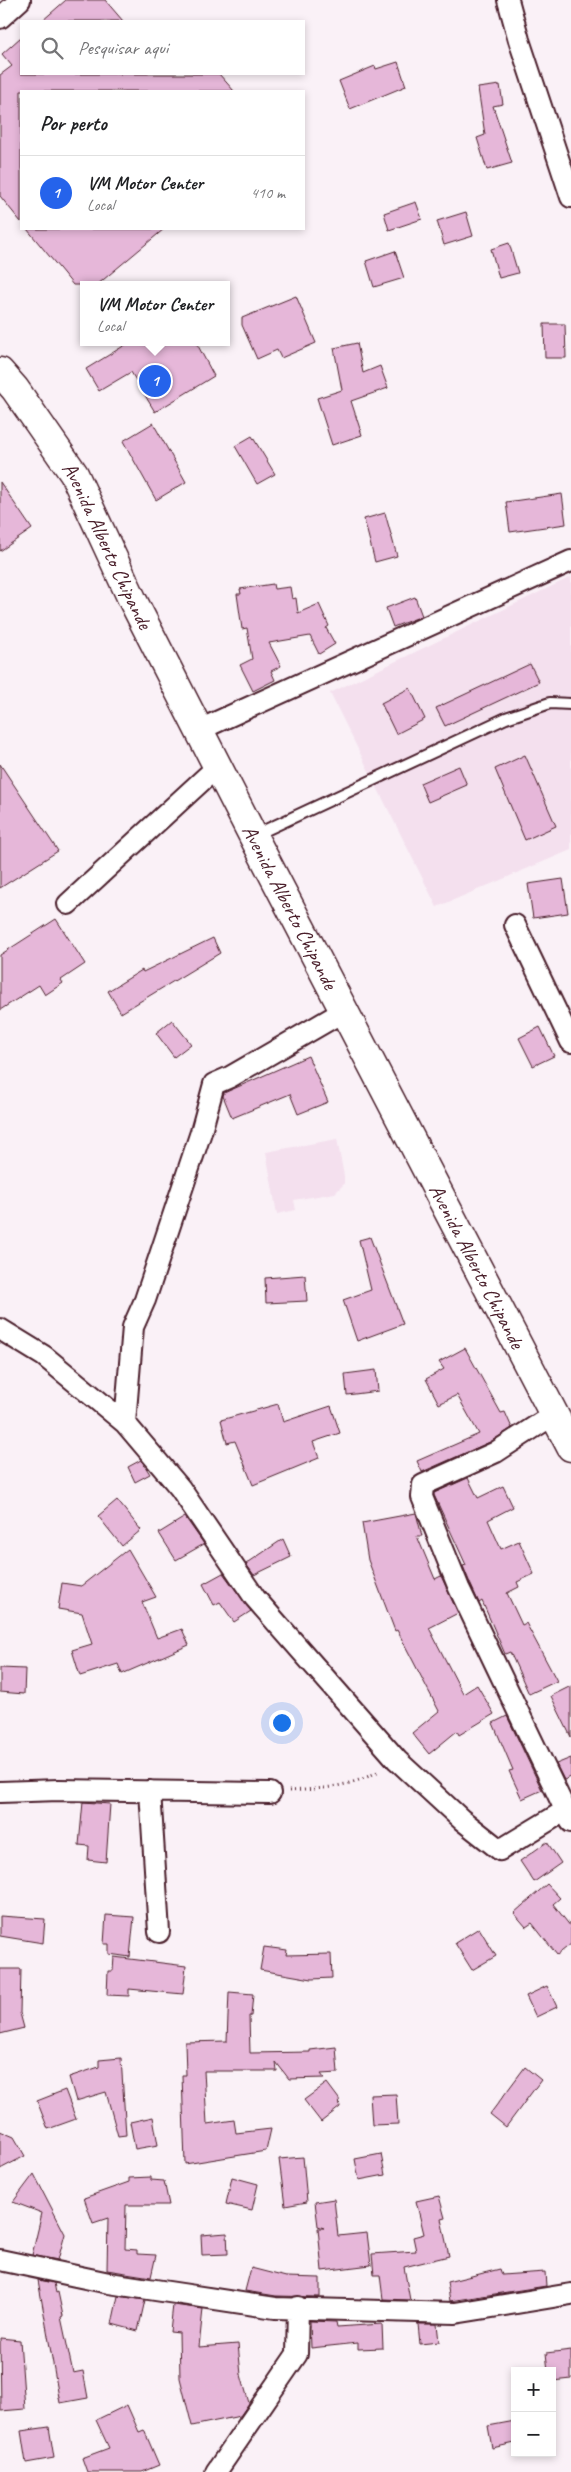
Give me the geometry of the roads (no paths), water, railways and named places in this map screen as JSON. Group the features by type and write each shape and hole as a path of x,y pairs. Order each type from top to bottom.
{"main road":[{"name":"Avenida Alberto Chipande","path":"0,372 15,389 74,474 132,599 571,1448"}],"street":[{"path":"0,18 20,0"},
{"path":"508,0 519,40 571,197"},
{"path":"199,730 571,561"},
{"path":"68,904 218,766"},
{"path":"515,924 571,1042"},
{"path":"126,1423 133,1327 145,1300 201,1132 214,1084 230,1077 344,1011"},
{"path":"0,1329 44,1356 126,1423 180,1488 255,1598 397,1760 462,1820 500,1850 568,1816 458,1588 422,1497 423,1485 496,1452 553,1415"},
{"path":"0,1792 270,1793"},
{"path":"150,1792 158,1932"},
{"path":"0,2260 109,2283 275,2308 298,2307 454,2313 571,2294"},
{"path":"216,2472 297,2354 298,2307"}],"lane":[{"path":"253,836 506,718 550,702 571,704"}],"place":[{"name":"VM Motor Center","path":"155,381"}]}
